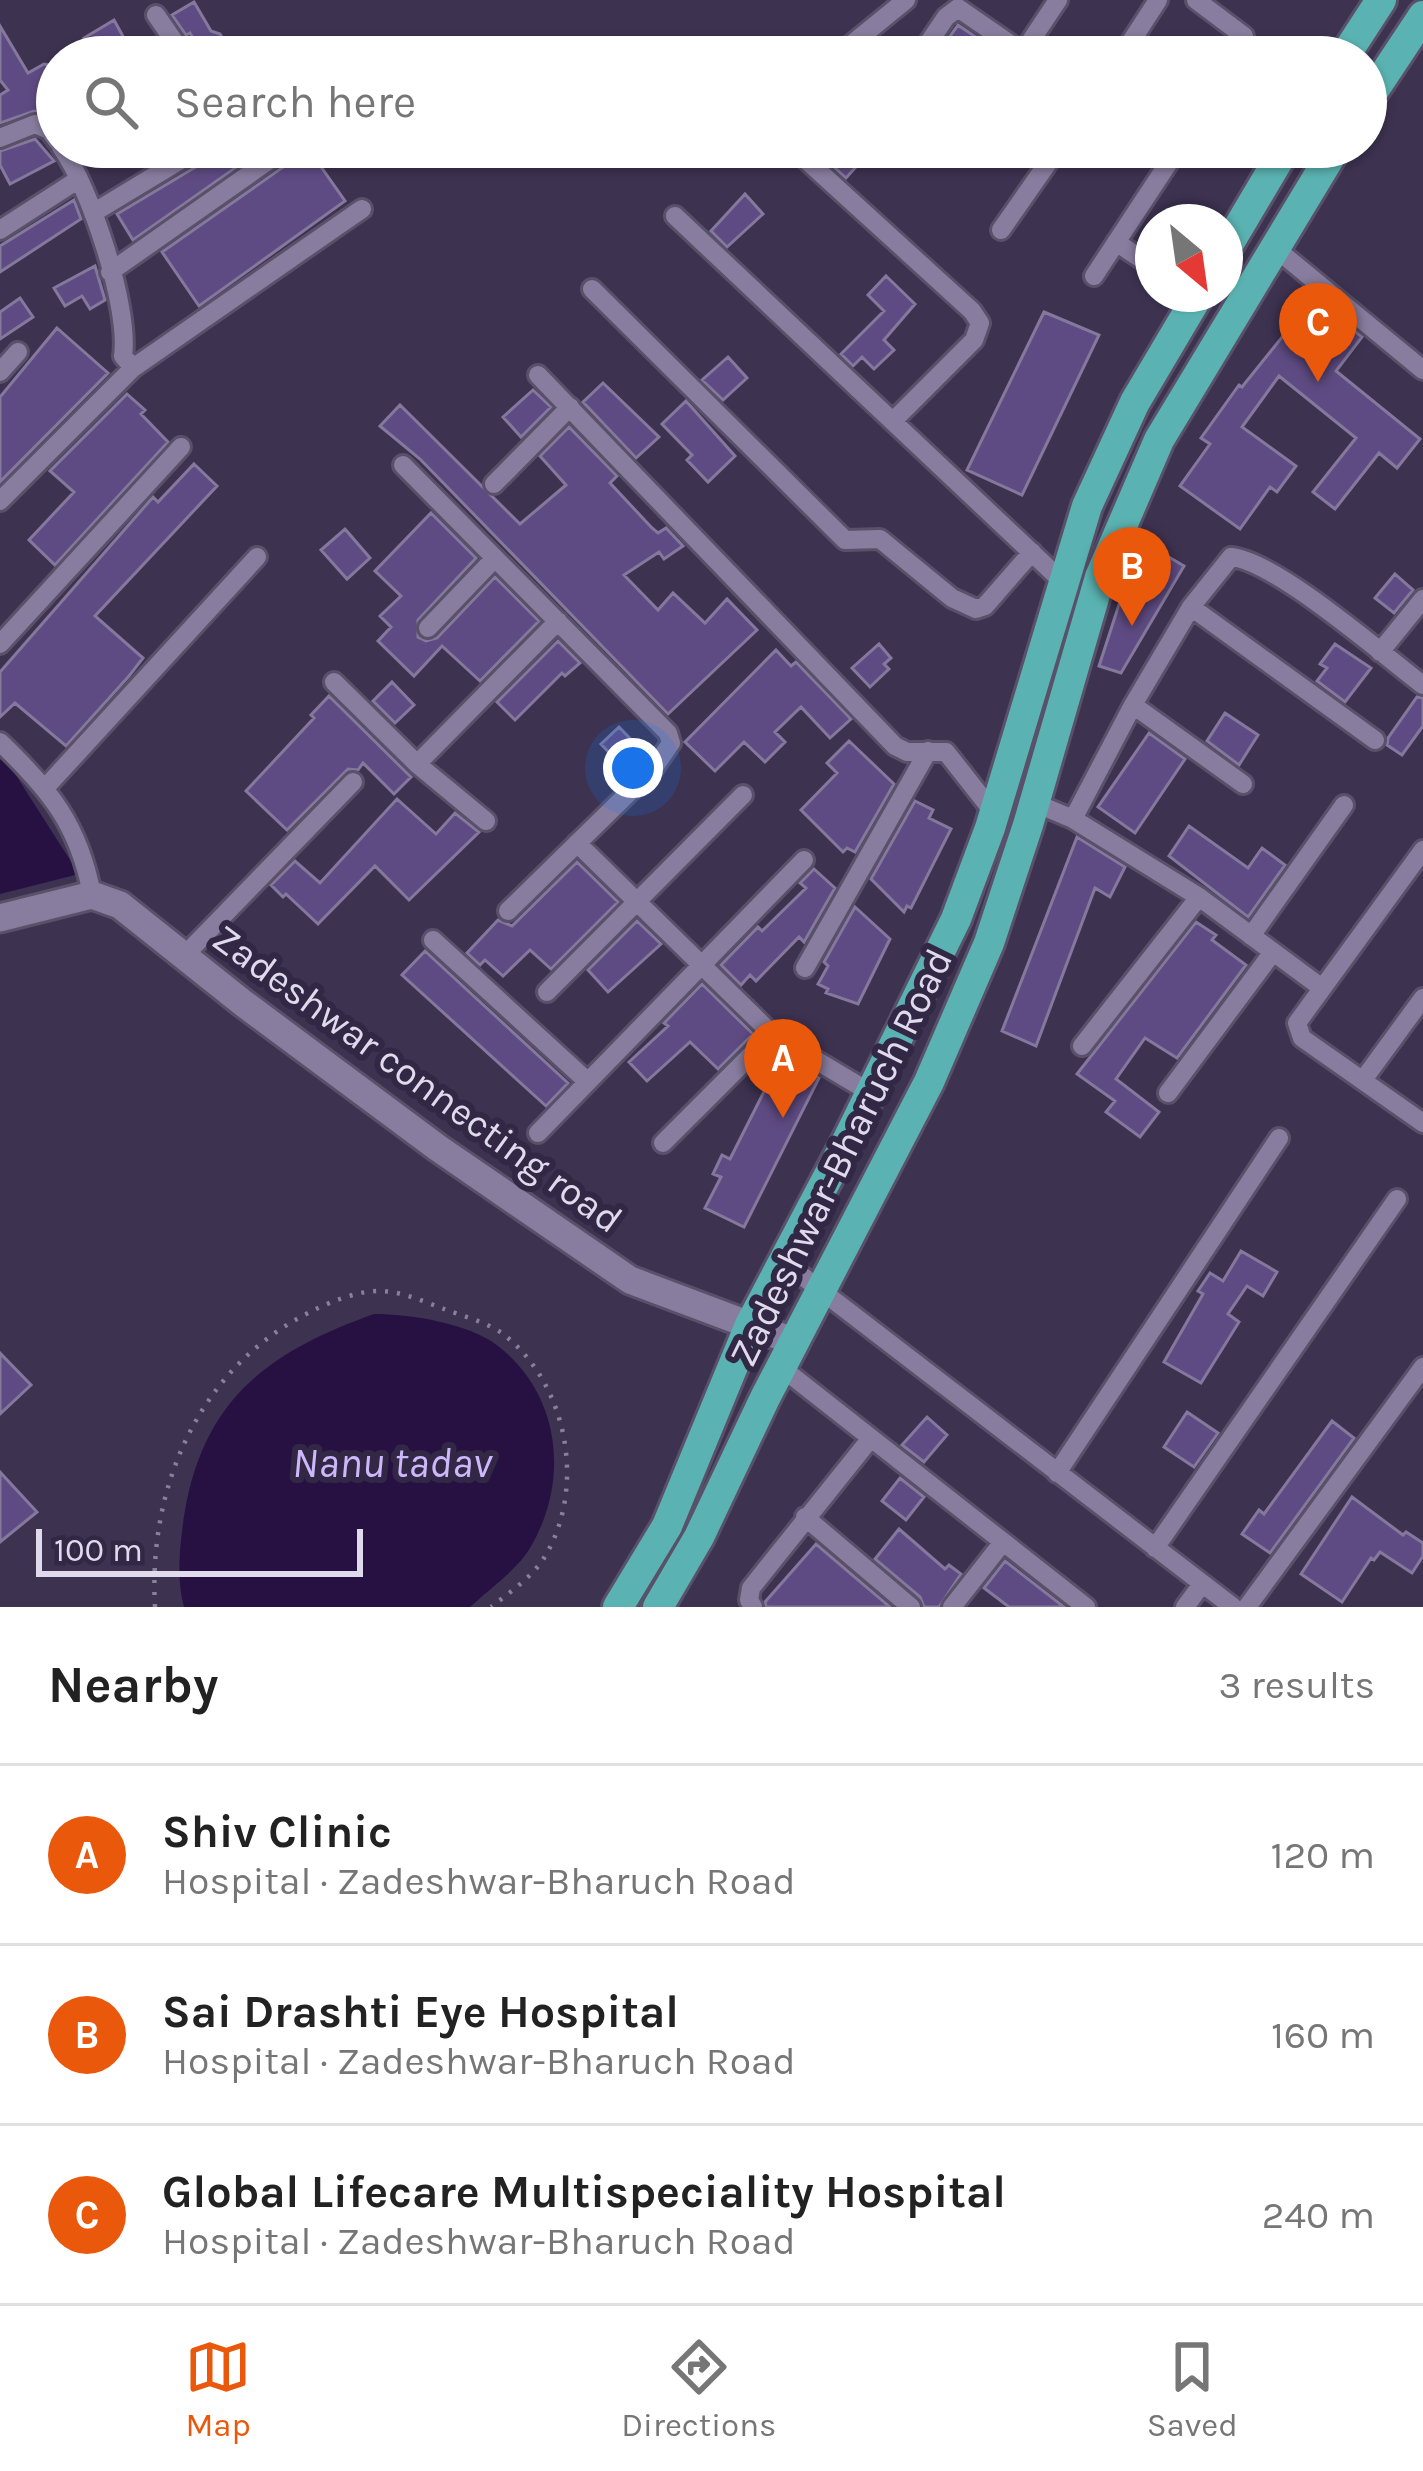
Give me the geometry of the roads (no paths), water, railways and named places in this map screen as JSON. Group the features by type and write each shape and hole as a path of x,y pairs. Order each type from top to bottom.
{"main road":[{"path":"1358,36 1381,0"},
{"path":"1387,70 1423,16"},
{"path":"1243,220 1274,168"},
{"name":"Zadeshwar-Bharuch Road","path":"658,1607 699,1538 937,1062 989,943 1100,577 1159,440 1323,168"},
{"name":"Zadeshwar-Bharuch Road","path":"618,1607 667,1526 750,1325 956,919 1104,463 1187,312"},
{"path":"1200,312 1219,341"}],"street":[{"path":"862,36 906,0"},
{"path":"1036,36 1058,0"},
{"path":"1135,36 1159,0"},
{"path":"1196,0 1239,29 1242,36"},
{"path":"933,36 958,8 996,36"},
{"path":"156,15 170,36"},
{"path":"0,138 36,124"},
{"path":"73,168 93,213 110,272 124,326 123,356 134,368"},
{"path":"93,213 167,168"},
{"path":"110,272 258,168"},
{"path":"815,168 980,323 974,340 895,419"},
{"path":"1001,230 1044,168"},
{"path":"1094,276 1159,168"},
{"path":"0,230 79,178"},
{"path":"0,500 134,368 362,209"},
{"path":"675,216 1064,583"},
{"path":"1116,242 1135,255"},
{"path":"1275,248 1423,370"},
{"path":"592,289 845,540 880,538 952,598 976,609 985,606 1032,552"},
{"path":"0,372 18,352"},
{"path":"538,375 896,746 907,752 946,752 994,812"},
{"path":"494,484 570,407"},
{"path":"0,644 181,447"},
{"path":"403,465 668,734 670,743 653,770 508,910"},
{"path":"46,787 257,557"},
{"path":"1073,819 1191,607 1232,557 1246,558 1296,589 1423,685"},
{"path":"428,628 495,558"},
{"path":"1380,652 1423,599"},
{"path":"1191,607 1375,740"},
{"path":"417,764 558,621"},
{"path":"334,682 417,764 486,821"},
{"path":"1133,705 1243,784"},
{"path":"0,742 46,787 72,828 92,896 0,918"},
{"path":"805,968 928,751"},
{"path":"184,956 352,782"},
{"path":"547,992 743,795"},
{"path":"1035,803 1073,819 1199,897 1322,988"},
{"path":"1251,936 1344,806"},
{"path":"577,843 772,1034 871,1093"},
{"path":"1423,850 1302,1015 1298,1031 1423,1123"},
{"path":"538,1133 804,860"},
{"name":"Zadeshwar connecting road","path":"92,896 120,905 438,1148 630,1280 750,1325 788,1355"},
{"path":"1082,1046 1199,897"},
{"path":"434,940 588,1082"},
{"path":"1168,1093 1273,952"},
{"path":"1363,1080 1423,998"},
{"path":"663,1143 772,1034"},
{"path":"1057,1473 1279,1138"},
{"path":"1155,1548 1397,1199"},
{"path":"784,1262 1233,1607"},
{"path":"788,1355 871,1438 1086,1607"},
{"path":"1247,1607 1423,1366"},
{"path":"753,1607 751,1588 871,1438"},
{"path":"806,1517 911,1607"},
{"path":"952,1607 1003,1542"},
{"path":"1185,1607 1202,1584"}],"water":[{"path":"0,759 10,766 79,874 0,894"},
{"name":"Nanu tadav","path":"374,1314 421,1318 471,1331 498,1346 535,1389 553,1440 554,1468 543,1522 530,1548 470,1607 184,1607 179,1573 184,1516 193,1475 225,1411 272,1364 302,1345"}],"place":[{"name":"Global Lifecare Multispeciality Hospital","path":"1318,382"},
{"name":"Sai Drashti Eye Hospital","path":"1132,626"},
{"name":"Shiv Clinic","path":"783,1118"}]}
